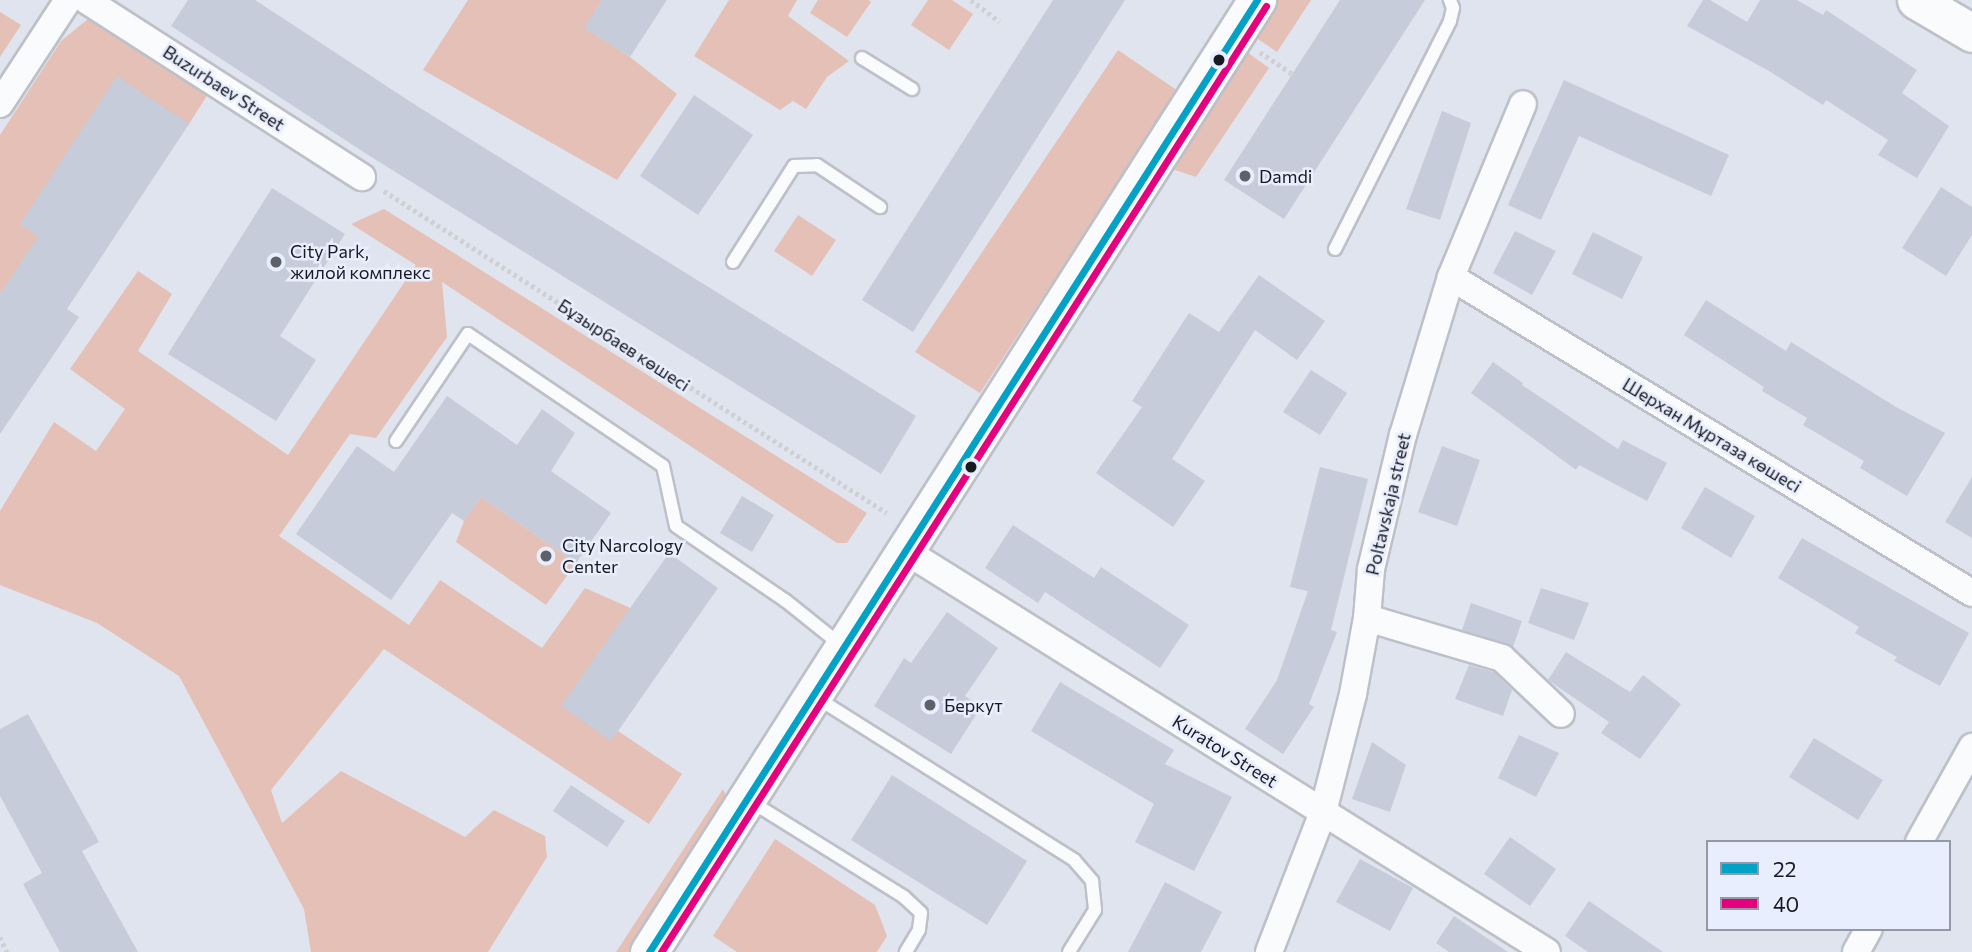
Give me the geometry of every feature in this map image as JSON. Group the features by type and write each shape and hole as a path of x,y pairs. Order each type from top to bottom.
{"street":[{"path":"0,104 68,0"},
{"name":"Buzurbaev Street","path":"86,0 362,177"},
{"path":"649,952 1257,0"},
{"path":"1916,0 1972,33"},
{"name":"Poltavskaja street","path":"1269,952 1322,812 1353,694 1367,618 1371,569 1392,481 1451,277 1522,104"},
{"name":"Шерхан Мұртаза көшесі","path":"1451,277 1972,593"},
{"name":"Kuratov Street","path":"904,550 1547,952"},
{"path":"1367,618 1502,658 1561,713"},
{"path":"1920,840 1972,747"},
{"path":"1856,952 1868,931"}],"lane":[{"path":"1335,249 1450,21 1453,8 1450,0"},
{"path":"862,58 912,89"},
{"path":"733,262 794,166 817,165 880,207"},
{"path":"396,441 468,334 663,466 676,526 786,601 845,647"},
{"path":"813,696 1074,860 1093,881 1095,909 1069,952"},
{"path":"746,799 904,897 920,913 919,930 906,952"}],"path":[{"path":"971,0 1000,22"},
{"path":"1260,52 1293,74"},
{"name":"Бұзырбаев көшесі","path":"362,177 887,513"},
{"path":"0,937 7,952"}],"shaded area":[{"path":"468,0 602,0 585,28 630,57 677,94 617,180 423,70"},
{"path":"729,0 797,0 788,16 849,61 827,77 806,109 793,101 780,110 694,56"},
{"path":"818,0 871,2 847,37 810,13"},
{"path":"928,0 952,0 973,14 949,50 911,25"},
{"path":"1274,0 1311,0 1277,52 1252,35"},
{"path":"0,12 21,25 0,57"},
{"path":"88,19 208,94 189,124 20,224 54,247 14,274 0,294 0,135 61,41"},
{"path":"1118,50 1178,91 980,393 915,352"},
{"path":"1244,50 1269,68 1196,177 1169,168"},
{"path":"384,209 867,513 847,543 837,543 442,282 447,337 376,438 350,434 279,536 409,625 440,580 542,648 585,588 635,610 611,740 618,731 682,774 649,824 384,649 271,790 282,823 341,771 465,837 494,810 545,836 547,857 488,952 311,952 304,909 179,676 97,623 0,585 0,511 54,422 96,451 125,409 70,369 138,271 172,294 138,351 288,455 416,265 351,224"},
{"path":"798,215 836,240 812,276 774,251"},
{"path":"481,497 576,563 546,605 456,542 464,521"},
{"path":"723,789 730,804 636,952 616,952"},
{"path":"775,839 875,905 887,936 877,952 737,952 713,936"}],"building":[{"path":"188,0 255,0 417,106 916,416 881,474 365,153 171,26"},
{"path":"602,0 667,0 630,57 584,28"},
{"path":"1053,0 1125,0 913,332 862,300"},
{"path":"1340,0 1425,0 1284,219 1224,180"},
{"path":"1703,0 1710,0 1747,22 1760,0 1797,0 1823,15 1826,10 1917,70 1902,93 1949,126 1917,178 1878,155 1888,140 1826,100 1823,105 1769,71 1687,26"},
{"path":"117,76 189,124 67,309 79,317 0,434 0,294 38,237 20,224"},
{"path":"1564,80 1729,155 1711,196 1579,136 1541,220 1508,205"},
{"path":"694,95 753,135 698,215 640,176"},
{"path":"1442,111 1471,123 1440,220 1406,209"},
{"path":"1941,187 1972,207 1972,235 1946,276 1902,248"},
{"path":"272,188 345,234 280,336 316,360 276,421 168,354"},
{"path":"1515,231 1556,251 1532,295 1493,273"},
{"path":"1593,232 1643,257 1622,299 1572,274"},
{"path":"1259,275 1325,321 1297,360 1255,330 1172,459 1205,481 1173,527 1096,473 1142,407 1132,401 1189,313 1219,332"},
{"path":"1706,300 1786,351 1791,342 1896,407 1945,433 1907,496 1860,468 1864,461 1803,425 1807,418 1762,391 1764,387 1684,335"},
{"path":"1493,362 1523,383 1522,385 1618,449 1623,440 1667,463 1647,501 1579,465 1576,470 1471,393"},
{"path":"1311,370 1347,393 1320,435 1283,412"},
{"path":"447,396 517,445 542,409 575,433 551,471 611,513 576,563 481,497 464,521 452,513 391,600 296,534 357,446 394,472"},
{"path":"1442,446 1480,460 1457,526 1418,512"},
{"path":"1320,467 1368,479 1331,630 1337,632 1309,704 1314,707 1283,754 1245,729 1277,680 1308,591 1290,587"},
{"path":"1972,477 1972,538 1945,522"},
{"path":"1705,487 1755,516 1731,558 1681,528"},
{"path":"742,496 774,515 752,552 720,533"},
{"path":"1013,525 1094,578 1101,567 1189,625 1160,668 1045,592 1038,603 985,568"},
{"path":"1802,538 1969,633 1940,686 1894,661 1897,657 1855,633 1859,627 1778,578"},
{"path":"669,553 718,588 611,741 561,706"},
{"path":"1541,588 1589,603 1574,640 1528,623"},
{"path":"1471,603 1522,621 1513,647 1462,630"},
{"path":"947,612 998,648 965,696 981,707 951,754 874,706 904,658 911,663"},
{"path":"1566,652 1630,692 1643,675 1681,704 1640,759 1601,733 1609,722 1548,680"},
{"path":"1469,665 1494,672 1512,690 1503,716 1455,699"},
{"path":"1060,682 1174,750 1165,764 1232,797 1194,871 1135,842 1154,804 1031,731"},
{"path":"28,714 99,842 82,851 138,952 60,952 23,884 42,873 0,796 0,729"},
{"path":"1519,735 1559,753 1536,797 1498,778"},
{"path":"1814,738 1883,780 1858,820 1789,777"},
{"path":"1372,742 1406,765 1390,812 1352,799"},
{"path":"892,775 1027,861 987,925 851,840"},
{"path":"571,785 625,821 607,847 553,811"},
{"path":"1510,837 1556,869 1530,906 1484,874"},
{"path":"1360,859 1413,888 1390,931 1336,902"},
{"path":"1165,882 1222,912 1201,952 1128,952"},
{"path":"1589,901 1663,952 1588,952 1565,936"},
{"path":"1454,916 1508,952 1449,952 1436,943"}],"transit line":[{"name":"22","path":"649,952 1257,0"},
{"name":"40","path":"661,952 1266,6"}],"place":[{"name":"Damdi","path":"1245,176"},
{"name":"City Park, жилой комплекс","path":"276,262"},
{"name":"City Narcology Center","path":"546,556"},
{"name":"Беркут","path":"930,705"}]}
